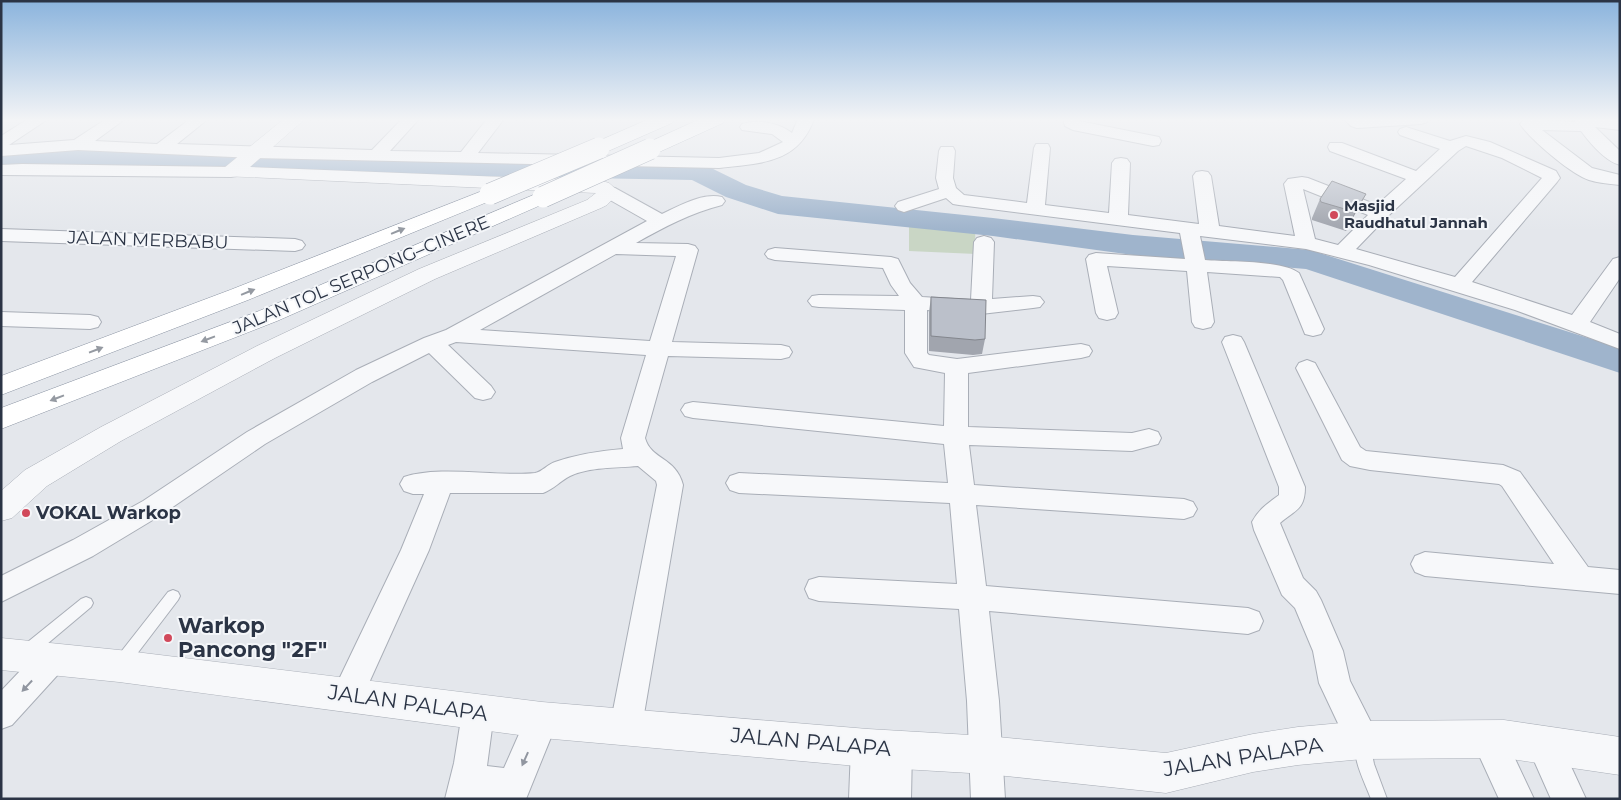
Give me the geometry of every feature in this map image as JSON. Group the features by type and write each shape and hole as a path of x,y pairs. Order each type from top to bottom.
{"highway":[{"name":"JALAN TOL SERPONG–CINERE","path":"1,386 239,296 580,156"},
{"name":"JALAN TOL SERPONG–CINERE","path":"1,419 268,316 636,156"}],"street":[{"path":"213,156 254,163 602,187 661,221"},
{"path":"254,163 260,156"},
{"path":"254,163 263,156"},
{"path":"1,170 254,163 370,156"},
{"path":"391,156 719,163 762,156"},
{"path":"946,156 944,180 948,192 959,200 1118,219 1192,247 1287,273 1292,277 1313,329"},
{"path":"1035,209 1041,156"},
{"path":"1359,156 1419,178"},
{"path":"1343,251 1380,213 1442,156"},
{"path":"1459,285 1551,178 1543,171 1513,156"},
{"path":"1566,156 1594,176 1620,180"},
{"path":"1118,219 1121,162"},
{"path":"1202,176 1210,232"},
{"path":"1306,243 1294,182 1302,182 1380,213"},
{"path":"1,508 36,478 111,434 266,352 427,274 594,204 609,192"},
{"path":"904,206 948,192"},
{"path":"1,590 83,548 152,508 256,438 364,376 443,339 661,221 695,206 716,200"},
{"path":"1107,313 1096,259 1192,247 1210,232 1306,243 1343,251 1578,323 1620,342"},
{"name":"JALAN MERBABU","path":"1,235 295,245"},
{"path":"981,307 984,242"},
{"path":"1192,247 1203,322"},
{"path":"610,248 688,250 633,438 636,452 668,476 670,485 626,726"},
{"path":"775,254 888,262 893,267 904,289 916,302 916,353 918,359 922,362 957,367 1081,351"},
{"path":"1578,323 1620,263"},
{"path":"819,301 826,299 916,302 981,307 1033,302"},
{"path":"1,319 90,322"},
{"path":"443,339 660,349 781,352"},
{"path":"443,339 483,392"},
{"path":"1233,342 1292,487 1292,499 1286,506 1269,515 1266,522 1292,586 1289,599 1312,655 1335,683 1363,740"},
{"path":"957,367 956,436 987,755 988,799"},
{"path":"1307,368 1351,453 1360,459 1370,461 1503,475 1511,480 1580,578"},
{"path":"693,410 956,436 1132,442 1149,438"},
{"path":"413,484 543,483 560,470 581,464 642,456"},
{"path":"739,483 963,494 1184,509"},
{"path":"348,694 415,550 441,484"},
{"path":"1425,564 1620,582"},
{"path":"819,589 973,597 1248,621"},
{"path":"1,714 25,657"},
{"name":"JALAN PALAPA","path":"25,657 120,666 542,720 987,755 1166,773 1253,753 1298,746 1363,740 1504,740 1619,758"},
{"path":"478,713 464,790 511,792 542,720"},
{"path":"1489,740 1517,799"},
{"path":"1544,745 1570,799"},
{"path":"866,799 881,748"},
{"path":"881,748 894,799"}],"lane":[{"path":"120,666 173,596"},
{"path":"25,657 86,603"},
{"path":"1363,740 1366,764 1379,799"}],"green space":[{"path":"909,226 975,230 976,254 909,251"}],"building":[{"path":"1332,181 1366,194 1355,212 1321,202 1320,199"},
{"path":"931,297 986,300 985,339 975,340 931,336"}],"waterway":[{"path":"1,163 73,158 224,159 366,166 697,172 736,191 778,205 993,227 1133,245 1310,260 1620,361"}],"place":[{"name":"Masjid Raudhatul Jannah","path":"1334,215"},
{"name":"VOKAL Warkop","path":"26,513"},
{"name":"Warkop Pancong \"2F\"","path":"168,638"}]}
